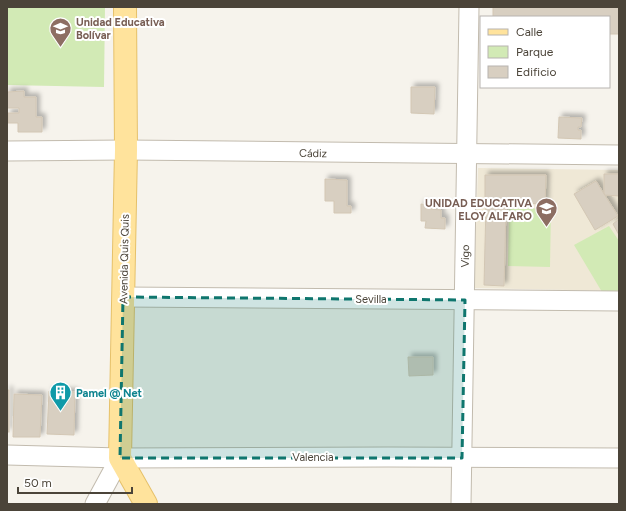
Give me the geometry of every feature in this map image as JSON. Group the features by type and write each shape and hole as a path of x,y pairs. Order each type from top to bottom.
{"main road":[{"name":"Avenida Quis Quis","path":"120,458 126,150 125,7"},
{"path":"120,458 146,504"}],"street":[{"name":"Vigo","path":"461,504 469,7"},
{"name":"Cádiz","path":"7,151 126,150 619,155"},
{"name":"Sevilla","path":"123,297 619,301"},
{"name":"Valencia","path":"7,455 120,458 619,458"},
{"path":"95,504 120,458"}],"highlighted area":[{"path":"123,297 465,300 462,458 120,458"}],"shaded area":[{"name":"UNIDAD EDUCATIVA ELOY ALFARO","path":"478,168 619,170 619,291 474,288"}],"green space":[{"name":"Unidad Educativa Bolívar","path":"7,7 105,7 104,87 7,85"},
{"path":"551,208 550,267 508,266 509,209"},
{"path":"609,226 619,241 619,290 605,297 574,245"}],"building":[{"path":"493,7 619,7 619,34 610,34 610,16 493,16"},
{"path":"411,87 435,87 434,114 411,113"},
{"path":"24,91 24,97 36,97 36,117 42,117 42,132 18,132 18,123 8,123 8,113 19,113 19,108 7,108 7,92"},
{"path":"559,117 582,118 581,127 578,127 578,130 581,130 581,139 558,138"},
{"path":"604,174 619,174 619,196 604,195"},
{"path":"485,175 546,175 545,204 485,202"},
{"path":"325,179 347,180 347,206 351,206 351,213 334,213 334,201 325,201"},
{"path":"596,181 618,216 595,230 574,194"},
{"path":"421,204 431,205 431,209 441,210 441,218 445,218 445,229 425,228 426,221 421,221"},
{"path":"486,205 506,206 504,286 484,285"},
{"path":"619,219 619,235 613,224"},
{"path":"408,357 433,357 433,375 409,376"},
{"path":"7,390 9,390 9,432 7,432"},
{"name":"Pamel @ Net","path":"49,391 75,392 74,435 47,434"},
{"path":"14,394 42,395 40,437 13,437"}],"place":[{"name":"Unidad Educativa Bolívar","path":"60,48"},
{"name":"UNIDAD EDUCATIVA ELOY ALFARO","path":"547,228"},
{"name":"Pamel @ Net","path":"61,412"}]}
